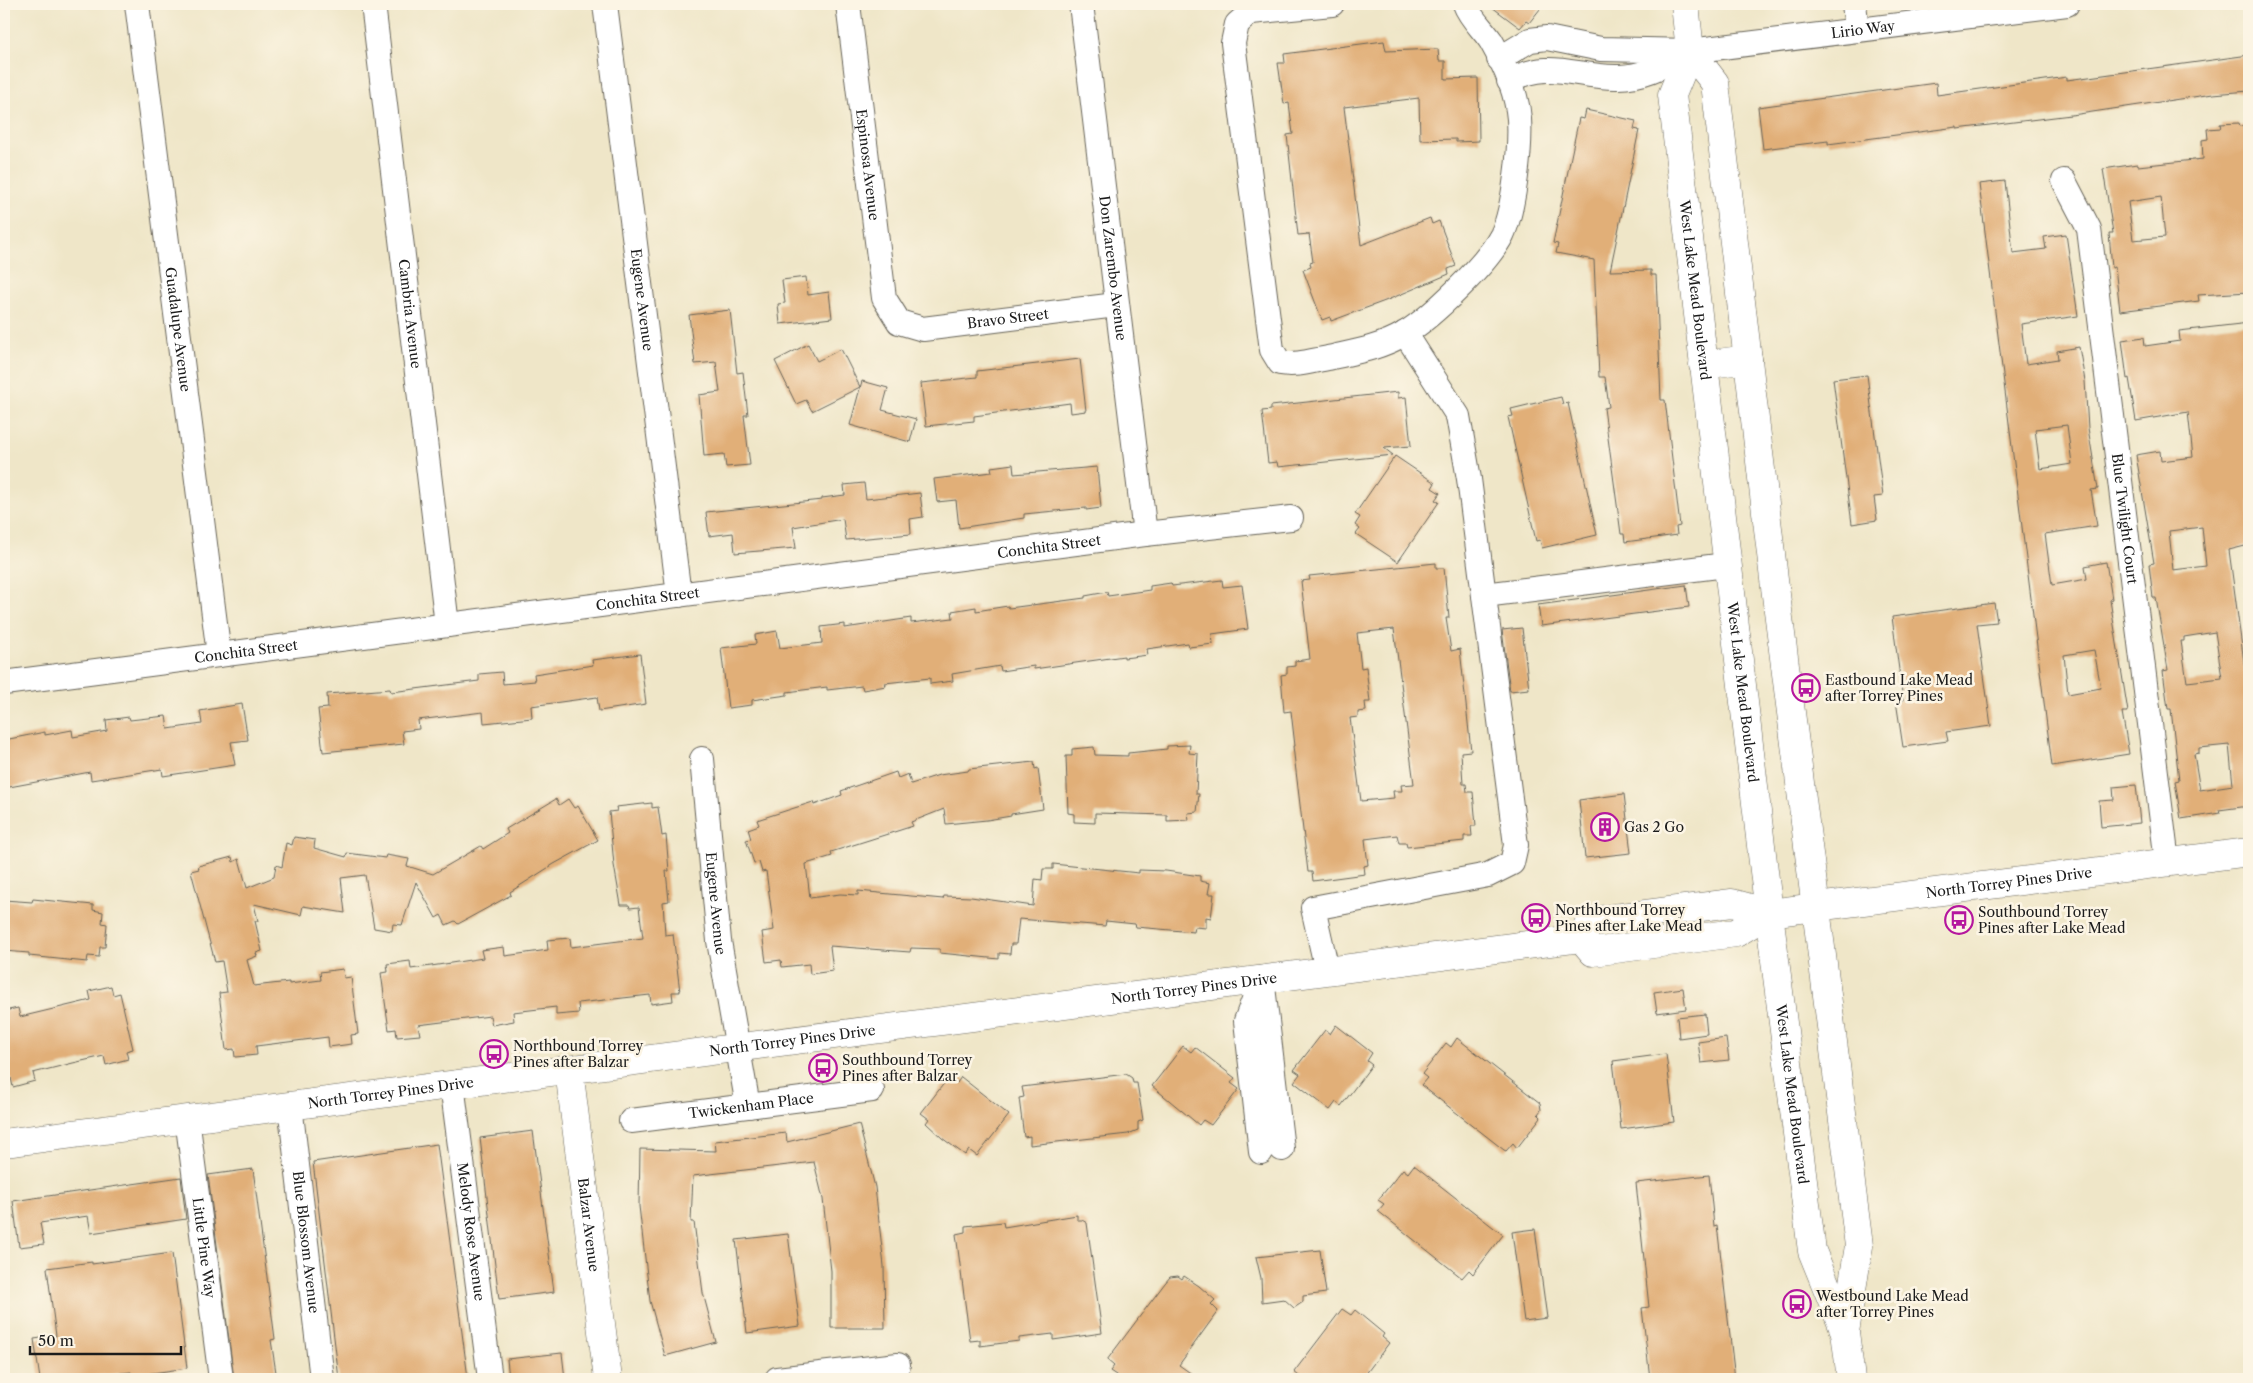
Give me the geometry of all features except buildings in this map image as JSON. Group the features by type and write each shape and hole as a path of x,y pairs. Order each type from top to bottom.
{"main road":[{"name":"West Lake Mead Boulevard","path":"1685,4 1690,51 1672,95 1726,565 1812,1250 1845,1332 1851,1379"},
{"name":"West Lake Mead Boulevard","path":"1690,51 1715,83 1859,1246 1845,1332"},
{"path":"1703,366 1748,360"},
{"name":"North Torrey Pines Drive","path":"4,1143 1581,938 1591,922 1732,903 1769,913 2249,852"},
{"name":"Balzar Avenue","path":"569,1070 608,1379"}],"street":[{"name":"Guadalupe Avenue","path":"137,4 219,655"},
{"name":"Cambria Avenue","path":"373,4 447,625"},
{"name":"Eugene Avenue","path":"605,4 679,595"},
{"name":"Espinosa Avenue","path":"848,4 884,298 899,322"},
{"name":"Don Zarembo Avenue","path":"1081,4 1145,534"},
{"path":"1332,4 1251,12 1237,24 1233,43 1272,350 1280,363 1294,365 1369,349 1418,325 1471,276 1502,235 1512,200 1519,147 1519,117 1510,81 1490,41 1465,4"},
{"path":"1854,4 1857,29"},
{"name":"Lirio Way","path":"1690,51 2067,4"},
{"path":"1499,60 1530,40 1547,38 1601,49 1690,51"},
{"path":"1510,81 1537,69 1557,69 1596,76 1619,77 1647,73 1690,51"},
{"name":"Blue Twilight Court","path":"2064,180 2089,229 2167,862"},
{"name":"Bravo Street","path":"899,322 923,329 1116,305"},
{"path":"1328,970 1313,908 1488,875 1512,863 1516,845 1484,595 1458,416 1405,332"},
{"name":"Conchita Street","path":"4,683 1145,534 1291,518"},
{"path":"1484,595 1726,565"},
{"name":"Eugene Avenue","path":"702,759 719,942 748,1106"},
{"path":"1262,978 1271,1150"},
{"name":"Melody Rose Avenue","path":"452,1084 490,1379"},
{"name":"Twickenham Place","path":"631,1121 872,1090"},
{"name":"Blue Blossom Avenue","path":"290,1105 322,1379"},
{"name":"Little Pine Way","path":"187,1118 222,1379"},
{"path":"777,1379 898,1365"}],"place":[{"name":"Eastbound Lake Mead after Torrey Pines","path":"1806,688"},
{"name":"Gas 2 Go","path":"1605,827"},
{"name":"Northbound Torrey Pines after Lake Mead","path":"1536,918"},
{"name":"Southbound Torrey Pines after Lake Mead","path":"1959,920"},
{"name":"Northbound Torrey Pines after Balzar","path":"494,1054"},
{"name":"Southbound Torrey Pines after Balzar","path":"823,1068"},
{"name":"Westbound Lake Mead after Torrey Pines","path":"1797,1304"}]}
